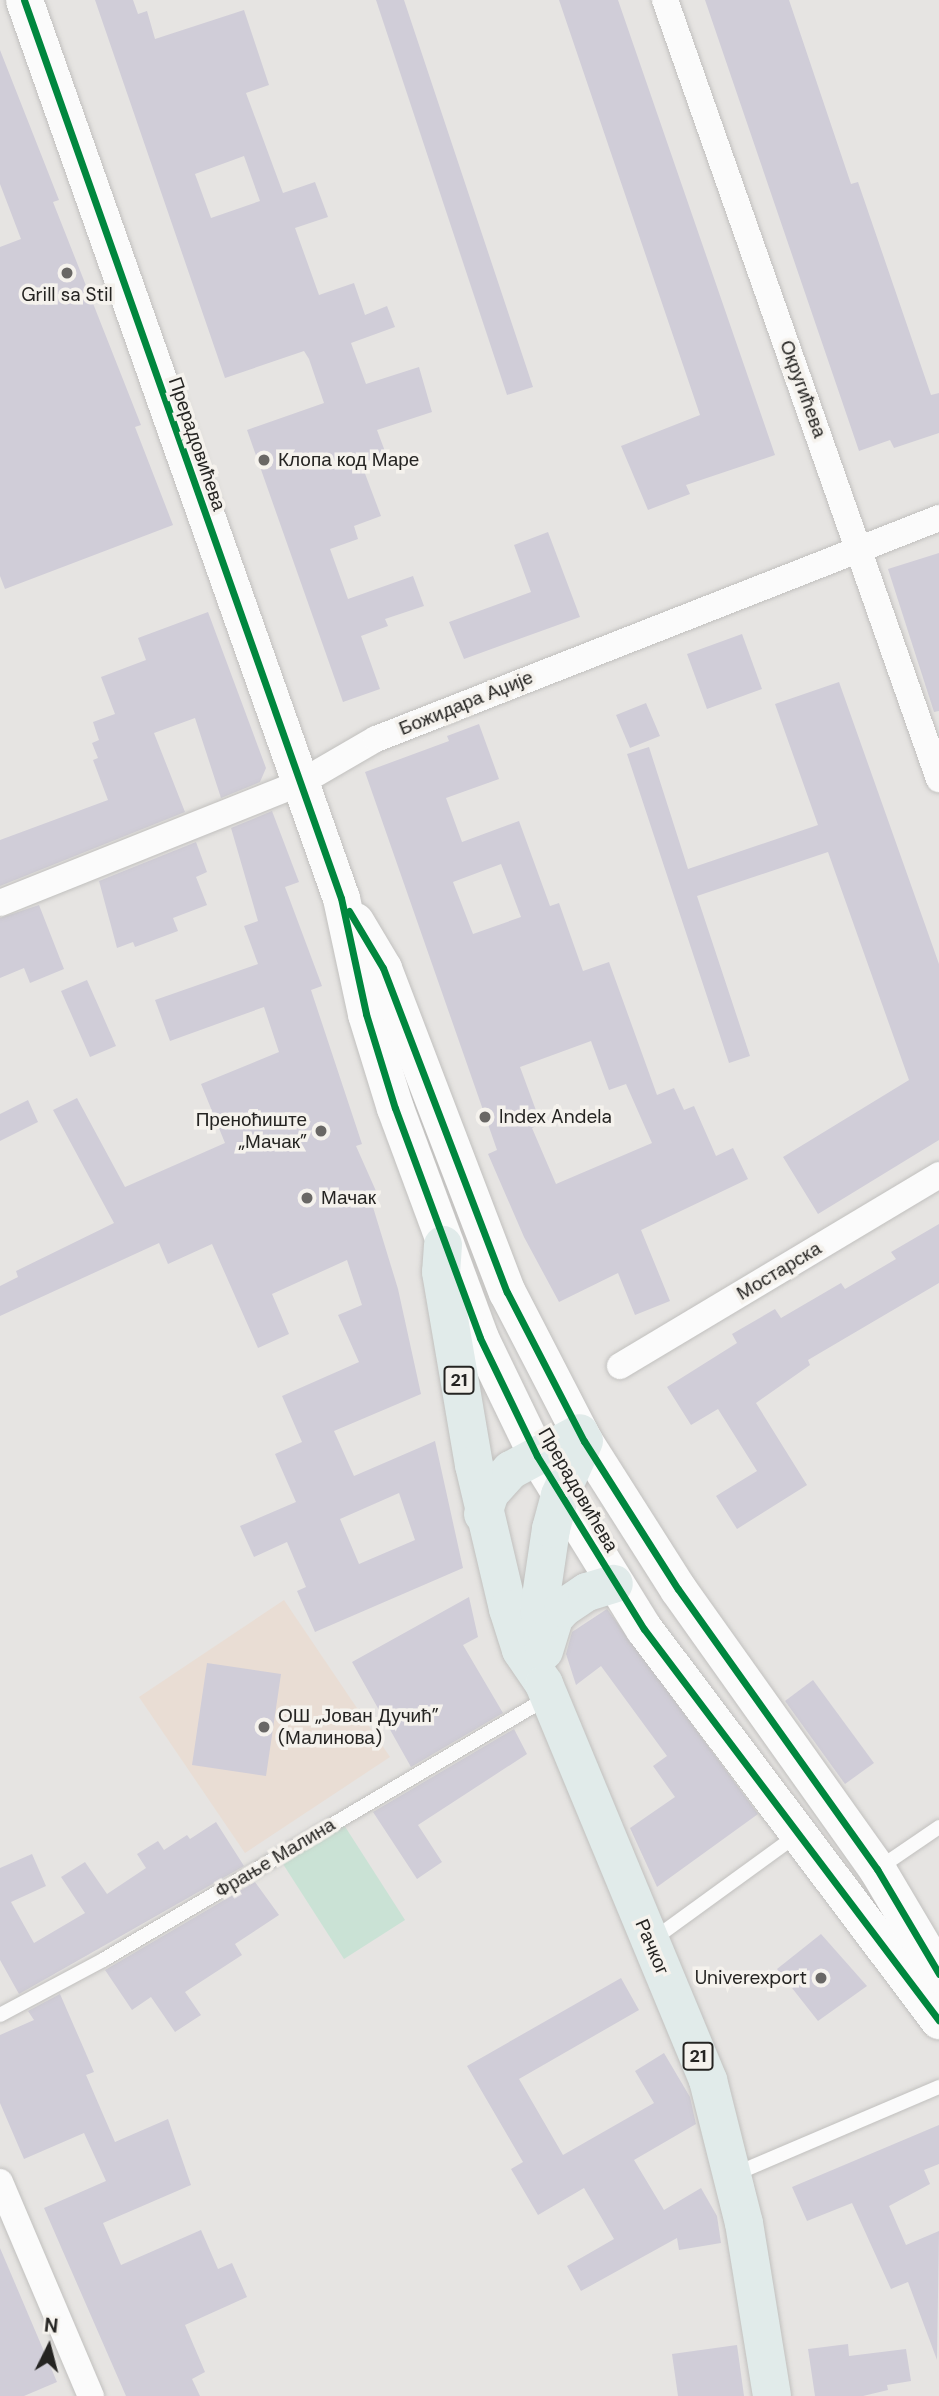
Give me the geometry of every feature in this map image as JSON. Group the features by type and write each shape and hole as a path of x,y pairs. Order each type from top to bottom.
{"main road":[{"name":"Прерадовићева","path":"24,0 341,898 366,1014 443,1245 537,1456 614,1584 797,1835 939,2020"},
{"name":"Прерадовићева","path":"341,898 383,968 507,1292 582,1437 678,1589 877,1869 939,1974"},
{"name":"21","path":"443,1245 441,1272 483,1514"},
{"name":"21","path":"546,1691 539,1610 541,1584 560,1495 582,1437"},
{"path":"483,1514 500,1480 537,1456 582,1437"},
{"name":"Рачког","path":"483,1514 521,1650 546,1691 708,2080 734,2175 772,2396"},
{"path":"544,1646 554,1618 563,1608 587,1592 614,1584"}],"street":[{"name":"Округићева","path":"665,0 860,548 939,779"},
{"name":"Божидара Аџије","path":"0,903 300,783 376,739 939,518"},
{"name":"Мостарска","path":"620,1367 939,1175"},
{"path":"0,2182 83,2394"}],"lane":[{"name":"Фрање Малина","path":"0,2015 103,1960 546,1691"},
{"path":"877,1869 939,1827"},
{"path":"650,1942 797,1835"},
{"path":"734,2175 939,2087"}],"shaded area":[{"name":"ОШ „Јован Дучић” (Малинова)","path":"284,1600 390,1757 245,1853 139,1697"}],"green space":[{"path":"344,1825 405,1920 344,1959 283,1864"}],"building":[{"path":"95,0 133,0 138,14 147,11 155,39 244,10 269,85 246,93 283,193 315,182 328,217 295,228 319,295 354,283 365,315 387,306 395,327 351,343 366,384 419,367 432,412 377,430 386,454 361,463 381,516 354,526 358,539 330,549 348,599 413,576 424,606 385,619 388,626 361,636 380,689 343,702 247,430 324,403 309,359 304,351 225,378","holes":["244,156 260,201 211,218 195,174"]},
{"path":"376,0 404,0 533,387 507,395"},
{"path":"559,0 618,0 775,455 686,485 690,494 648,510 621,446 700,415"},
{"path":"705,0 789,0 851,184 858,182 931,395 939,393 939,433 894,448 890,440 859,451"},
{"path":"0,50 59,200 53,202 141,425 135,427 173,525 5,589 0,576 0,247 21,239 0,184"},
{"path":"548,532 580,617 464,659 449,622 531,592 514,545"},
{"path":"939,553 939,711 934,712 888,569"},
{"path":"208,612 266,768 260,782 221,798 195,718 154,733 185,812 0,886 0,840 108,800 93,760 98,758 92,743 99,740 93,722 115,714 101,677 146,660 138,638"},
{"path":"742,634 762,689 707,709 687,654"},
{"path":"839,682 939,964 939,1140 818,1214 783,1157 909,1080 828,852 697,896 750,1056 729,1063 627,754 649,747 688,869 818,825 775,704"},
{"path":"646,703 660,736 630,748 616,715"},
{"path":"479,724 499,779 446,798 462,842 519,821 550,906 559,903 583,971 609,962 657,1095 674,1088 684,1110 694,1106 716,1156 733,1148 748,1179 641,1230 670,1301 635,1315 618,1273 559,1302 524,1237 488,1154 497,1150 365,772 449,741 447,736","holes":["501,864 521,917 473,934 453,882","591,1041 609,1090 626,1084 652,1143 556,1184 532,1128 541,1124 520,1067"]},
{"path":"272,811 299,882 285,887 322,986 311,990 362,1144 356,1146 376,1191 369,1194 398,1289 421,1394 334,1431 354,1476 435,1441 463,1568 315,1632 297,1591 306,1587 287,1542 254,1557 240,1526 296,1502 275,1454 302,1442 282,1396 359,1362 338,1315 362,1305 347,1260 272,1294 289,1334 258,1348 212,1244 168,1264 159,1243 0,1316 0,1286 18,1277 16,1271 114,1223 53,1110 77,1098 125,1187 225,1143 201,1084 279,1052 264,1007 170,1041 155,1000 258,964 244,926 258,921 231,828","holes":["399,1493 415,1540 359,1564 340,1519"]},
{"path":"196,842 207,872 196,877 207,905 173,918 178,931 135,947 133,942 117,948 99,881"},
{"path":"39,905 64,969 30,983 24,968 0,978 0,918"},
{"path":"87,980 116,1046 90,1057 61,991"},
{"path":"28,1100 38,1122 0,1141 0,1114"},
{"path":"939,1224 939,1283 808,1360 810,1365 756,1403 807,1485 737,1529 716,1496 757,1471 718,1409 691,1425 667,1387 737,1343 732,1334 775,1309 781,1318 841,1283 845,1289 896,1259 891,1252"},
{"path":"469,1597 478,1637 463,1645 503,1713 411,1767 352,1662"},
{"path":"607,1609 758,1814 657,1887 630,1828 675,1797 653,1766 667,1756 601,1666 576,1685 566,1654 572,1632"},
{"path":"207,1663 281,1674 266,1776 192,1765"},
{"path":"813,1680 874,1763 845,1784 785,1701"},
{"path":"514,1729 527,1754 418,1825 442,1862 417,1879 373,1812"},
{"path":"216,1822 244,1866 19,1994 0,1960 0,1868 32,1854 46,1886 11,1902 34,1943 85,1913 61,1877 85,1862 107,1894 146,1868 137,1854 158,1841 164,1850 187,1835 190,1839"},
{"path":"255,1882 279,1915 235,1944 242,1955 185,1992 201,2015 175,2032 151,1997 132,2010 105,1970"},
{"name":"Univerexport","path":"821,1934 867,1986 818,2021 777,1969"},
{"path":"621,1978 639,2010 519,2079 563,2155 654,2103 635,2071 664,2053 690,2097 696,2124 634,2160 664,2210 701,2188 717,2216 721,2243 679,2250 677,2238 581,2291 567,2266 614,2239 584,2188 538,2215 511,2169 523,2162 467,2066"},
{"path":"60,1994 94,2072 86,2075 115,2142 168,2119 191,2185 103,2223 121,2265 201,2230 218,2269 232,2263 247,2297 185,2325 205,2372 192,2379 200,2396 126,2396 44,2208 106,2181 84,2133 24,2159 0,2103 0,2035 34,2020 28,2011"},
{"path":"939,2125 939,2164 924,2170 930,2184 889,2206 906,2245 939,2231 937,2360 908,2282 891,2289 852,2203 807,2221 792,2187"},
{"path":"0,2248 57,2382 24,2396 0,2396"},
{"path":"848,2344 849,2356 906,2349 911,2381 887,2385 888,2390 863,2396 815,2396 808,2349"},
{"path":"737,2345 744,2396 678,2396 672,2354"}],"cycle path":[{"path":"24,0 341,898 366,1014 395,1108 480,1338 537,1456 644,1629 939,2020"},
{"path":"349,911 383,968 507,1292 584,1441 678,1589 877,1869 939,1974"}],"place":[{"name":"Grill sa Stil","path":"67,273"},
{"name":"Клопа код Маре","path":"264,460"},
{"name":"Index Andela","path":"485,1117"},
{"name":"Преноћиште „Мачак”","path":"321,1131"},
{"name":"Мачак","path":"307,1198"},
{"name":"ОШ „Јован Дучић” (Малинова)","path":"264,1727"},
{"name":"Univerexport","path":"821,1978"}]}
